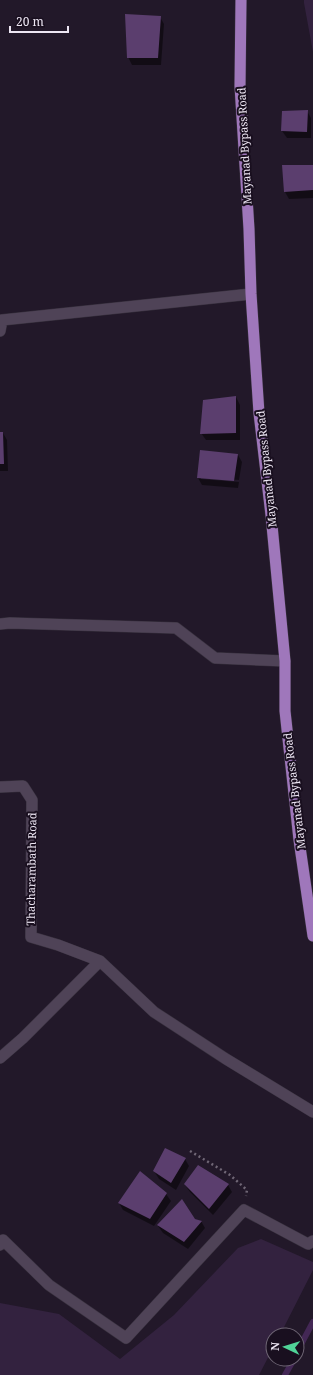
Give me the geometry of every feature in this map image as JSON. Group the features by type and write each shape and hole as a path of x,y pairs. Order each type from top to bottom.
{"main road":[{"name":"Mayanad Bypass Road","path":"241,0 240,86 259,412 271,515 285,661 285,711 299,840 313,936"}],"street":[{"path":"0,331 2,320 251,294"},
{"path":"0,624 10,623 176,628 215,658 285,661"},
{"name":"Thacharambath Road","path":"0,787 24,786 32,800 31,937 58,945 100,961"},
{"path":"0,1058 23,1038 100,961 154,1012 226,1059 313,1112"},
{"path":"0,1245 3,1240 49,1285 126,1338 244,1210 308,1244 313,1241"}],"path":[{"path":"190,1151 230,1175 247,1190 245,1210"}],"shaded area":[{"path":"304,0 313,0 313,52 304,3"},
{"path":"261,1239 313,1262 313,1270 284,1327 265,1327 265,1363 259,1375 0,1375 0,1303 59,1314 120,1359 174,1315 238,1248"}],"building":[{"path":"125,14 161,16 158,58 127,58"},
{"path":"308,110 307,132 281,131 282,111"},
{"path":"282,165 313,165 313,190 284,192"},
{"path":"236,396 236,433 200,434 203,400"},
{"path":"0,432 3,432 4,464 0,464"},
{"path":"200,450 238,454 234,481 197,478"},
{"path":"165,1148 186,1158 171,1183 153,1171"},
{"path":"198,1165 229,1184 209,1209 184,1184"},
{"path":"140,1171 167,1193 150,1219 118,1203"},
{"path":"182,1199 195,1219 202,1221 184,1242 157,1225"}],"waterway":[{"path":"305,1337 313,1322"},
{"path":"285,1375 290,1367"}]}
